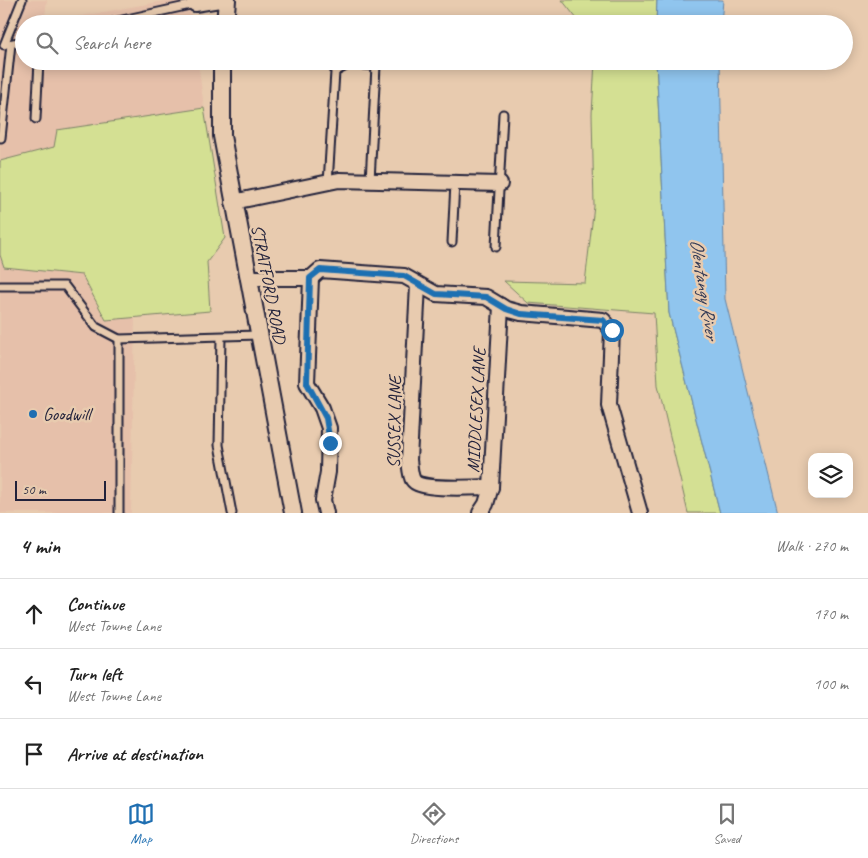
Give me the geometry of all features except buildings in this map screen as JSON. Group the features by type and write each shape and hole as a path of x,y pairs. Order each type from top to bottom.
{"street":[{"path":"195,2 220,0"},
{"path":"226,15 227,0"},
{"name":"STRATFORD ROAD","path":"222,70 222,136 233,202 294,513"},
{"path":"233,202 339,180 500,184"},
{"path":"248,278 310,278 320,270 390,274 404,276 436,294 486,297 501,306 521,314 603,320 612,330 610,405 640,513"},
{"path":"310,278 307,383 322,408 329,428 328,472 323,500 326,513"},
{"name":"SUSSEX LANE","path":"418,285 409,460 412,480 416,484 430,487 491,487"},
{"name":"MIDDLESEX LANE","path":"480,513 486,504 491,487 501,306"}],"lane":[{"path":"16,15 22,0"},
{"path":"141,15 195,2"},
{"path":"1,138 5,45 15,19"},
{"path":"36,119 39,70"},
{"path":"328,182 335,72 339,70"},
{"path":"370,181 376,70"},
{"path":"496,247 503,114"},
{"path":"452,242 455,183"},
{"path":"0,286 65,286 96,327 119,339 259,335"},
{"path":"221,337 219,444 232,513"},
{"path":"119,339 119,513"}],"shaded area":[{"path":"0,0 47,0 45,15 15,15 15,70 199,70 204,108 58,130 54,147 0,161"},
{"path":"169,0 189,0 191,15 87,15"},
{"path":"0,255 5,267 82,275 106,320 135,318 131,513 0,513"}],"green space":[{"path":"562,0 657,0 656,15 574,15"},
{"path":"594,70 656,70 669,313 720,513 688,513 658,385 654,313 528,303 504,281 585,283 594,206 592,114"},
{"path":"204,108 225,238 207,262 210,311 106,320 82,275 4,267 0,255 0,161 54,147 57,130"}],"water":[{"path":"657,0 723,0 722,15 656,15"},
{"name":"Olentangy River","path":"656,70 720,70 725,299 778,513 720,513 669,313"}],"place":[{"name":"Goodwill","path":"33,414"}],"route":[{"path":"330,443 326,418 307,383 306,362 310,278 320,270 404,276 422,288 436,294 486,297 506,309 521,314 603,320 612,330"}]}
